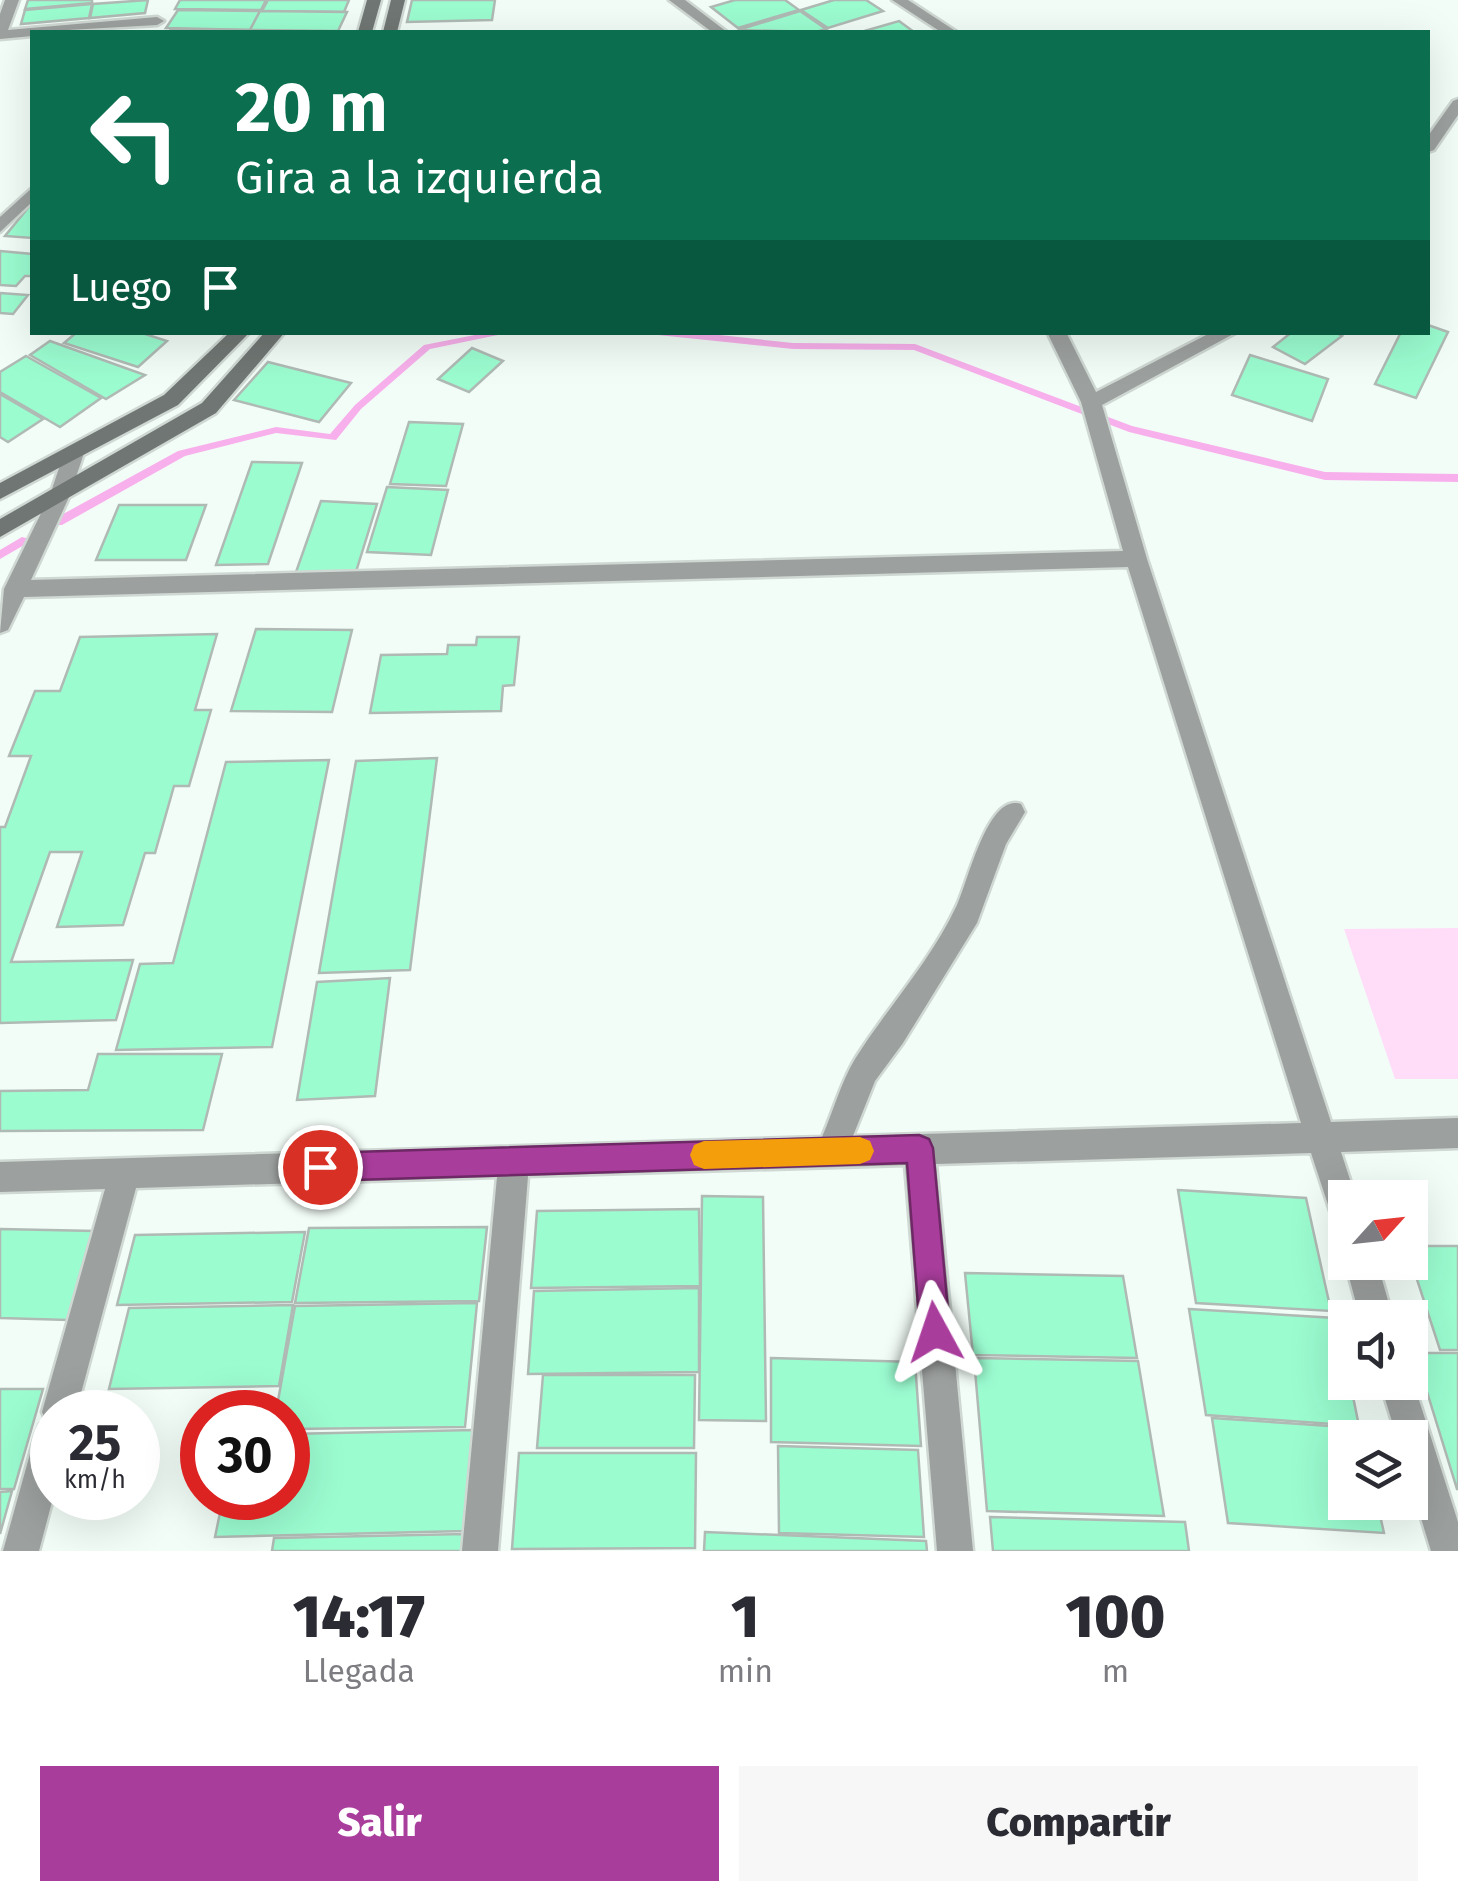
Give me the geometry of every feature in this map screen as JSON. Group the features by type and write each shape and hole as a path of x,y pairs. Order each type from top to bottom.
{"main road":[{"path":"366,30 374,0"},
{"path":"390,30 398,0"},
{"path":"0,492 171,400 238,335"},
{"path":"0,529 209,408 266,335"}],"street":[{"path":"12,0 0,34 30,33"},
{"path":"87,30 153,27 164,0"},
{"path":"676,0 717,30"},
{"path":"899,0 947,30"},
{"path":"1430,144 1458,104"},
{"path":"0,227 30,195"},
{"path":"1058,335 1092,402 1136,559 1335,1180"},
{"path":"1092,402 1222,335"},
{"path":"0,624 60,495 74,453"},
{"path":"16,588 1136,559"},
{"path":"832,1151 864,1071 893,1033 967,914 995,840 1012,812"},
{"path":"0,1177 1458,1132"},
{"path":"919,1148 955,1551"},
{"path":"480,1551 514,1161"},
{"path":"65,1390 125,1173"},
{"path":"1404,1400 1450,1551"},
{"path":"21,1551 30,1518"}],"shaded area":[{"path":"1458,928 1458,1079 1395,1079 1344,929"}],"building":[{"path":"28,0 92,0 92,3 25,9"},
{"path":"148,0 145,13 90,18 93,4"},
{"path":"180,0 266,0 261,10 175,9"},
{"path":"268,0 349,0 344,12 262,11"},
{"path":"412,0 495,0 492,20 407,22"},
{"path":"735,0 785,0 799,10 738,28 711,7"},
{"path":"834,0 866,0 883,11 828,28 801,10"},
{"path":"92,4 89,18 21,24 25,10"},
{"path":"178,10 260,11 250,30 166,28"},
{"path":"260,11 347,12 338,30 250,30"},
{"path":"800,11 826,29 823,30 738,30"},
{"path":"899,21 911,30 868,30"},
{"path":"30,205 30,238 5,236"},
{"path":"0,251 30,254 30,276 16,286 0,285"},
{"path":"0,293 28,295 13,314 0,313"},
{"path":"1430,326 1448,332 1416,398 1375,384 1400,335 1430,335"},
{"path":"73,335 148,335 167,341 138,367 64,343"},
{"path":"1288,335 1342,336 1305,364 1273,347"},
{"path":"50,341 145,375 106,399 30,355"},
{"path":"472,348 503,361 469,392 438,379"},
{"path":"1250,355 1328,379 1312,421 1232,395"},
{"path":"26,356 101,398 60,427 0,392 0,372"},
{"path":"268,362 351,383 319,422 234,400"},
{"path":"0,394 43,419 8,442 0,437"},
{"path":"409,422 463,424 446,486 390,484"},
{"path":"252,462 302,463 268,564 216,565"},
{"path":"387,487 448,490 431,555 367,552"},
{"path":"321,501 377,504 355,575 296,572"},
{"path":"119,505 206,505 186,560 96,560"},
{"path":"256,629 352,630 332,712 231,711"},
{"path":"217,634 195,710 211,710 189,786 174,786 155,853 145,853 123,925 57,927 82,852 50,852 11,962 133,960 116,1020 0,1023 0,827 5,827 31,756 9,756 35,691 60,691 80,637"},
{"path":"477,637 519,637 514,685 503,686 501,711 370,713 381,655 447,654 448,645 476,645"},
{"path":"437,758 410,970 319,973 356,761"},
{"path":"329,760 272,1047 116,1050 140,964 173,963 226,762"},
{"path":"390,978 375,1096 297,1100 317,982"},
{"path":"98,1054 222,1054 203,1130 0,1131 0,1091 88,1090"},
{"path":"1178,1190 1306,1198 1328,1311 1196,1303"},
{"path":"702,1196 763,1197 766,1421 699,1420"},
{"path":"699,1209 700,1286 531,1288 537,1211"},
{"path":"487,1227 479,1301 295,1303 309,1228"},
{"path":"0,1229 95,1231 68,1320 0,1318"},
{"path":"305,1232 292,1302 117,1305 135,1235"},
{"path":"1428,1246 1458,1246 1458,1350 1440,1350 1428,1313 1428,1300 1424,1300 1417,1280 1428,1280"},
{"path":"965,1273 1123,1276 1137,1358 973,1355"},
{"path":"699,1288 699,1372 528,1374 534,1291"},
{"path":"477,1303 465,1427 310,1429 310,1390 280,1390 295,1306"},
{"path":"293,1305 279,1386 109,1389 129,1308"},
{"path":"1189,1309 1328,1318 1328,1400 1354,1400 1358,1420 1328,1420 1328,1424 1206,1415"},
{"path":"1428,1353 1458,1353 1457,1489 1428,1395"},
{"path":"771,1358 915,1362 921,1446 771,1442"},
{"path":"974,1358 1138,1361 1164,1516 987,1511"},
{"path":"543,1375 695,1375 694,1448 537,1448"},
{"path":"0,1389 43,1389 30,1390 30,1434 14,1489 0,1489"},
{"path":"1212,1418 1328,1426 1328,1520 1381,1520 1384,1533 1228,1523"},
{"path":"473,1430 465,1531 215,1537 218,1520 310,1520 310,1434"},
{"path":"778,1446 918,1450 924,1537 779,1533"},
{"path":"519,1453 696,1453 695,1548 512,1549"},
{"path":"12,1491 0,1534 0,1492"},
{"path":"990,1517 1185,1522 1189,1551 993,1551"},
{"path":"705,1532 926,1541 927,1551 704,1551"},
{"path":"464,1534 463,1551 272,1551 274,1538"}],"waterway":[{"path":"58,522 182,453 276,430 332,438 358,407 427,347 492,335"},
{"path":"687,335 793,346 915,347 1129,429 1325,476 1458,478"},
{"path":"0,555 22,541"}],"slow traffic":[{"path":"704,1155 860,1151"}],"route":[{"path":"320,1167 919,1148 935,1332"}]}
